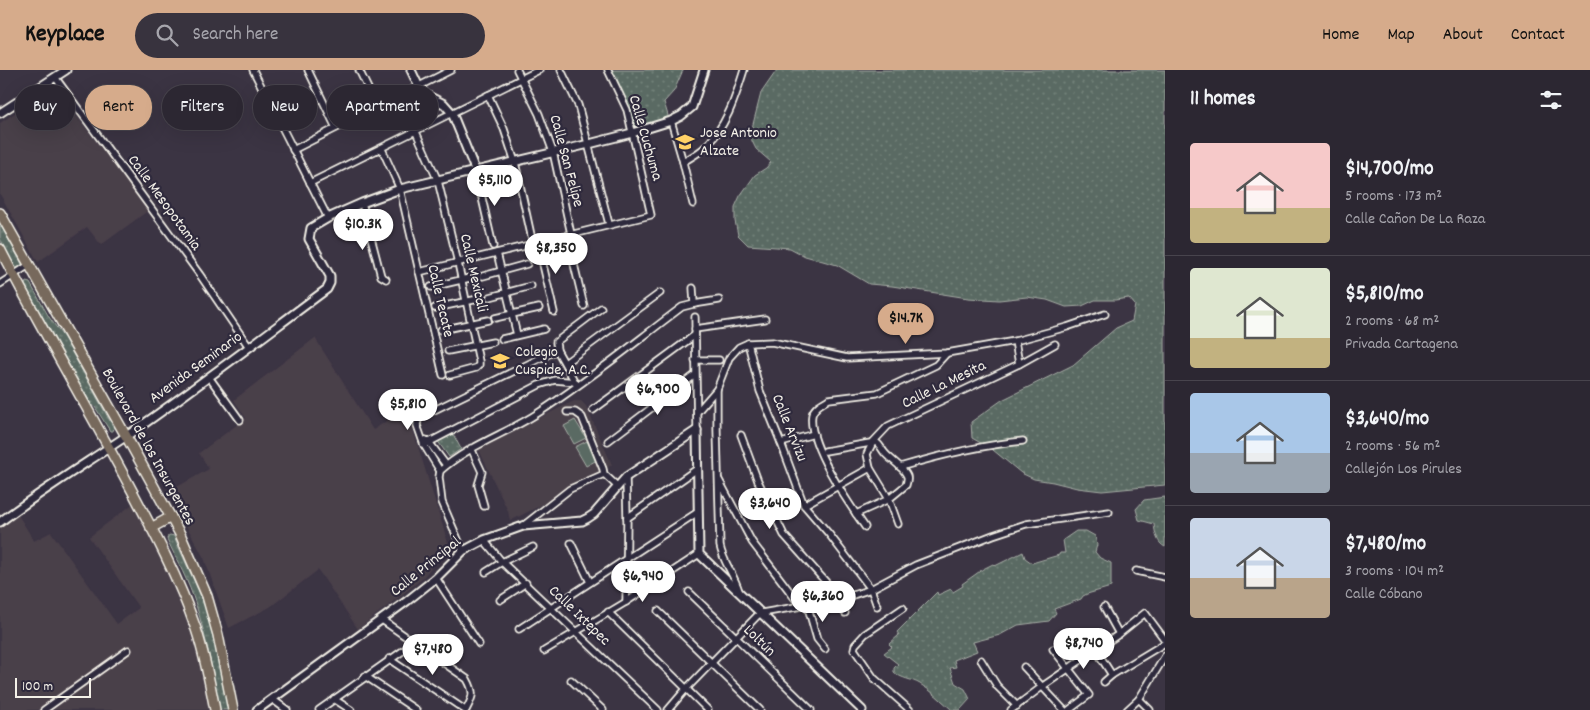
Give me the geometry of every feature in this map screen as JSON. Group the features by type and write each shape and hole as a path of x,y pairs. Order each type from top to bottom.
{"main road":[{"name":"Boulevard de los Insurgentes","path":"0,213 171,517 195,567 207,596 218,635 233,710"},
{"path":"0,249 109,446 181,588 206,661 215,710"},
{"path":"151,528 171,517"}],"street":[{"path":"0,113 66,70"},
{"path":"253,70 328,218 400,189 590,144 671,121 692,107 704,70"},
{"path":"308,70 327,109"},
{"path":"359,70 366,85"},
{"path":"411,70 418,85"},
{"path":"421,85 451,70"},
{"name":"Calle San Felipe","path":"517,70 539,114 553,152 584,306"},
{"path":"310,183 382,149 538,70"},
{"path":"419,272 609,224 590,144 578,105 561,70"},
{"name":"Calle Cuchuma","path":"608,70 627,110 651,215 609,224"},
{"path":"683,162 702,150 717,134 729,115 744,70"},
{"name":"Calle Mesopotamia","path":"55,78 200,275 249,346"},
{"path":"488,95 504,129 515,162 554,312"},
{"path":"438,101 444,104 452,113 476,172 494,246"},
{"path":"671,121 693,204"},
{"path":"293,150 332,130"},
{"name":"Calle Mexicali","path":"416,132 438,181 476,345 478,365 476,368 450,374"},
{"name":"Calle Tecate","path":"382,149 400,189 443,375"},
{"path":"362,203 380,276 386,279"},
{"name":"Avenida Seminario","path":"0,522 210,377 249,346 327,290 330,276 309,239 311,228 328,218"},
{"path":"497,253 517,335"},
{"path":"431,287 527,264"},
{"path":"0,284 29,265"},
{"path":"490,296 531,286"},
{"path":"693,288 694,304"},
{"path":"565,363 660,293"},
{"path":"435,308 483,298"},
{"path":"440,471 471,448 537,414 682,307 719,300"},
{"path":"495,318 538,308"},
{"path":"576,384 558,350 556,342 601,308"},
{"path":"697,412 717,389 732,352 748,343 778,342 848,358 947,353 1015,341 1105,314"},
{"path":"695,317 699,554 862,710"},
{"path":"592,410 695,332 765,319"},
{"path":"441,330 488,320"},
{"path":"502,339 544,329"},
{"path":"1015,341 1019,364"},
{"path":"448,351 492,342"},
{"name":"Calle Arvizu","path":"748,343 760,391 804,505 829,534 870,589 877,606"},
{"name":"Calle La Mesita","path":"873,442 888,426 1019,364 1055,344"},
{"path":"463,551 442,502 440,471 417,425 418,420 420,416 558,350"},
{"path":"865,527 828,468 814,434 812,414 817,407 828,399 877,393 936,366 947,353"},
{"path":"695,360 719,360"},
{"path":"608,441 695,375"},
{"path":"210,377 240,420"},
{"path":"425,442 540,385 554,380 576,384"},
{"path":"717,389 721,551 735,578 739,591"},
{"path":"566,412 575,412 582,417 604,474 617,486"},
{"name":"Calle Principal","path":"257,710 382,620 436,578 463,551 484,540 523,526 582,521 588,518 594,514 626,477 697,430"},
{"path":"781,443 814,434"},
{"path":"741,435 758,480 784,535 841,599 844,613"},
{"path":"900,467 955,451 994,443 1024,440"},
{"path":"425,442 446,466"},
{"path":"825,450 873,442 878,443 907,476 906,485 889,500 856,514"},
{"path":"873,442 867,454 870,468 889,500 898,524"},
{"path":"471,448 482,472 478,485 484,506"},
{"path":"804,505 870,468"},
{"path":"627,518 697,469"},
{"path":"523,526 570,489 604,474"},
{"path":"626,477 626,602"},
{"path":"718,478 749,536 800,605"},
{"path":"519,629 698,512"},
{"path":"668,710 762,613 841,599 870,589 916,565 1026,524 1109,512"},
{"name":"Calle Ixtepec","path":"484,540 502,562 658,710"},
{"path":"571,543 590,582"},
{"path":"486,572 502,562 533,548"},
{"path":"544,651 626,602 699,554"},
{"path":"1136,571 1165,577"},
{"path":"436,578 479,644"},
{"path":"500,600 526,583"},
{"name":"Loltún","path":"689,592 811,710"},
{"path":"807,604 817,639 824,649"},
{"path":"1104,607 1119,634"},
{"path":"903,608 879,624 854,645 854,649 874,678 910,710"},
{"path":"658,611 760,710"},
{"path":"608,612 708,710"},
{"path":"981,660 1014,709 1068,668 1119,634 1145,613 1165,642 1104,682"},
{"path":"382,620 467,680 472,688 472,698 465,710 389,659"},
{"path":"1083,636 1096,650 1112,675"},
{"path":"318,710 414,642"},
{"path":"1053,649 1089,695 1069,710"},
{"path":"44,710 128,650"},
{"path":"1127,710 1139,698 1165,656"},
{"path":"1024,667 1064,710"},
{"path":"365,676 416,710"},
{"path":"571,680 603,710"},
{"path":"1139,698 1150,710"},
{"path":"272,699 287,710"},
{"path":"334,699 351,710"}],"shaded area":[{"path":"15,113 15,130 75,130 75,114 85,127 85,130 87,130 149,210 101,245 87,227 38,262 0,194 0,123"},
{"path":"315,338 373,430 406,408 449,546 421,580 358,629 318,570 270,607 229,628 204,558 168,492 209,469 199,453 246,418 234,400"},
{"path":"574,401 581,401 586,406 612,465 559,493 557,497 510,521 508,511 478,448"},
{"path":"138,500 184,589 214,710 0,710 0,526 17,513 34,541 51,532 117,624 139,608 89,537"}],"green space":[{"path":"612,70 683,70 674,91 664,102 669,119 633,127 633,119"},
{"path":"777,70 1165,70 1165,485 1102,491 1034,479 1021,473 993,450 972,438 971,422 1002,400 1073,365 1116,328 1132,321 1135,305 1129,298 1095,300 1082,306 1066,307 1047,300 1027,297 999,300 968,298 869,284 837,265 805,256 790,248 748,245 738,235 735,207 740,196 755,175 766,168 771,162 756,149 752,141 751,132 761,93"},
{"path":"0,224 23,266 16,269 0,239"},
{"path":"26,282 30,283 49,317 64,338 114,428 113,431 110,431 95,407 91,404 25,285"},
{"path":"575,420 586,438 574,444 564,426"},
{"path":"452,432 461,449 449,457 437,440"},
{"path":"587,441 597,460 586,466 575,447"},
{"path":"1165,497 1165,547 1158,540 1154,524 1139,520 1136,509 1144,500"},
{"path":"1076,531 1086,531 1095,536 1097,545 1095,552 1100,558 1111,563 1111,587 1087,594 1081,599 1054,609 1056,613 1049,621 1018,625 1000,635 973,642 977,651 954,660 956,667 950,668 955,683 965,689 970,699 960,710 952,710 917,682 894,672 894,668 898,664 884,653 892,647 889,644 899,635 897,632 937,592 938,595 951,589 953,592 983,569 993,564 995,566 1023,552 1025,558 1032,563 1065,553 1063,540"},
{"path":"170,535 174,536 211,622 229,710 220,710 200,618 190,588 167,539"}],"place":[{"name":"Jose Antonio Alzate","path":"685,142"},
{"name":"Colegio Cuspide, A.C.","path":"500,361"}]}
